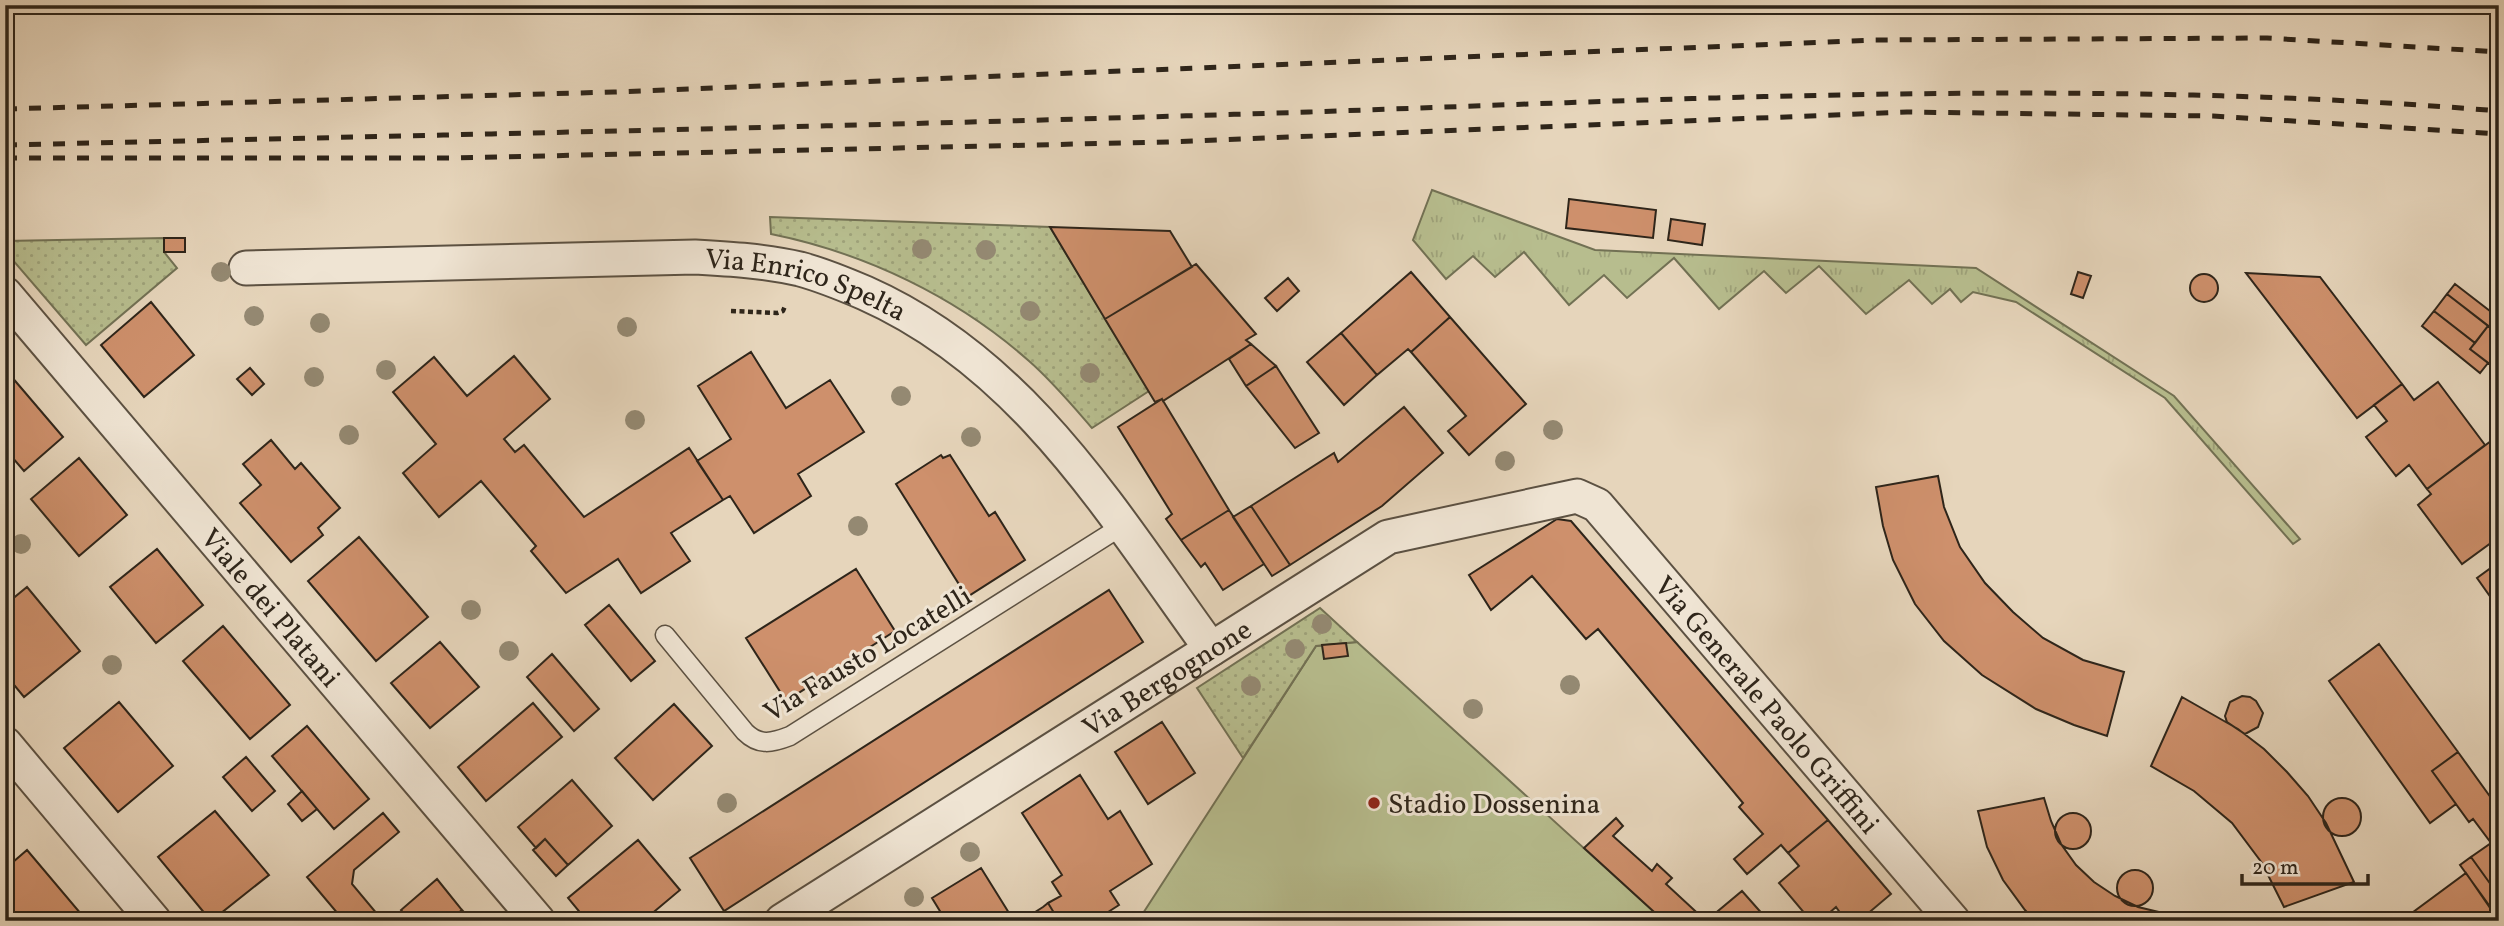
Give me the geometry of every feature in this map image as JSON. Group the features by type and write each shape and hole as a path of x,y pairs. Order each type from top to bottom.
{"street":[{"name":"Via Enrico Spelta","path":"246,268 695,257 752,260 802,270 848,286 894,306 937,332 976,360 1040,421 1074,461 1211,649"},
{"name":"Viale dei Platani","path":"5,294 538,921"},
{"name":"Via Bergognone","path":"782,921 1388,537 1577,496"},
{"name":"Via Generale Paolo Griffini","path":"1577,496 1597,505 1953,921"},
{"path":"5,744 153,921"}],"lane":[{"name":"Via Fausto Locatelli","path":"665,635 752,739 762,743 775,742 790,736 1122,526"}],"path":[{"path":"731,311 777,313 783,311 785,304"}],"green space":[{"path":"1432,190 1595,250 1976,268 2174,396 2300,539 2293,544 2165,398 2016,302 1973,292 1961,302 1950,289 1932,304 1909,280 1866,314 1819,266 1786,293 1764,271 1719,309 1674,258 1627,298 1604,275 1569,305 1524,252 1495,277 1473,256 1446,279 1413,240"},
{"path":"770,217 1050,227 1149,391 1092,428 1037,369 972,317 941,298 875,266 806,242 771,234"},
{"path":"164,238 164,252 177,268 86,345 5,251 5,241"},
{"path":"1320,608 1357,642 1316,646 1243,758 1197,688"},
{"name":"Stadio Dossenina","path":"1357,642 1664,921 1138,921 1316,646"}],"building":[{"path":"1310,5 1508,5 1310,12"},
{"path":"1569,199 1656,210 1653,238 1566,228"},
{"path":"1671,219 1705,224 1702,245 1668,240"},
{"path":"1050,227 1170,231 1192,267 1105,319"},
{"path":"164,238 185,238 185,252 164,252"},
{"path":"1196,264 1256,334 1246,340 1251,344 1163,401 1162,399 1155,402 1105,319"},
{"path":"1411,272 1450,317 1411,352 1408,349 1377,375 1341,333"},
{"path":"2078,272 2091,276 2083,298 2071,294"},
{"path":"2246,273 2320,277 2402,384 2357,418"},
{"path":"2204,274 2214,278 2218,288 2214,298 2204,302 2194,298 2190,288 2194,278"},
{"path":"1288,278 1299,291 1277,311 1265,298"},
{"path":"2455,284 2499,318 2499,334 2447,294"},
{"path":"2447,294 2488,326 2475,343 2434,311"},
{"path":"151,302 194,355 144,397 101,345"},
{"path":"2434,311 2475,343 2470,349 2488,363 2480,373 2422,326"},
{"path":"1450,317 1526,404 1469,455 1448,431 1466,416 1411,352"},
{"path":"2488,326 2499,334 2499,371 2470,349"},
{"path":"1341,333 1377,375 1344,405 1307,362"},
{"path":"1251,344 1276,366 1246,386 1229,359"},
{"path":"751,352 786,408 830,380 864,432 798,474 811,496 754,533 730,496 723,500 697,461 731,439 698,386"},
{"path":"514,356 550,399 504,439 515,452 524,445 584,517 689,448 723,500 671,533 690,561 641,593 618,559 566,593 531,551 536,546 481,481 439,517 403,473 436,444 393,392 434,357 467,396"},
{"path":"1276,366 1319,433 1295,448 1246,386"},
{"path":"250,368 264,384 252,395 237,379"},
{"path":"5,369 63,437 24,471 5,449"},
{"path":"2438,382 2485,445 2427,489 2409,465 2396,476 2366,437 2387,421 2374,405 2402,384 2414,400"},
{"path":"1162,399 1229,510 1181,540 1166,519 1172,514 1118,427"},
{"path":"1404,407 1443,453 1382,506 1290,565 1251,506 1334,453 1338,462"},
{"path":"2499,435 2499,537 2462,564 2418,505 2431,494 2427,489"},
{"path":"271,440 295,469 301,463 340,508 318,528 323,535 291,562 240,503 261,485 243,464"},
{"path":"941,455 943,458 950,455 989,516 995,512 1025,560 967,597 896,484"},
{"path":"79,458 127,515 79,556 31,499"},
{"path":"1938,476 1944,507 1960,547 1985,583 2043,638 2083,660 2124,672 2107,736 2036,709 1982,675 1944,641 1915,604 1893,560 1876,487"},
{"path":"1251,506 1290,565 1272,576 1233,517"},
{"path":"1229,510 1264,564 1223,590 1205,563 1201,567 1181,540"},
{"path":"1557,519 1571,521 1828,820 1788,853 1781,845 1747,874 1734,859 1763,834 1739,807 1743,803 1598,629 1586,639 1532,576 1491,610 1469,575"},
{"path":"359,537 428,617 376,661 308,581"},
{"path":"157,549 203,605 156,643 110,587"},
{"path":"2499,562 2499,609 2477,578"},
{"path":"856,569 895,631 786,701 746,638"},
{"path":"27,587 80,651 24,697 5,674 5,605"},
{"path":"1109,590 1143,642 724,911 690,858"},
{"path":"609,605 655,661 631,681 585,625"},
{"path":"223,626 290,705 250,739 183,661"},
{"path":"440,642 479,687 430,728 391,683"},
{"path":"1346,643 1348,656 1324,659 1322,645"},
{"path":"2379,644 2458,752 2432,771 2456,804 2430,823 2329,681"},
{"path":"552,654 599,709 574,731 527,677"},
{"path":"2242,696 2256,701 2263,713 2258,727 2245,734 2227,722 2225,716 2230,702"},
{"path":"2182,697 2238,729 2264,749 2287,772 2308,796 2326,823 2354,882 2284,907 2262,863 2232,823 2194,791 2151,766"},
{"path":"119,702 173,766 118,812 64,748"},
{"path":"533,703 562,737 486,801 458,767"},
{"path":"674,704 712,746 653,800 615,758"},
{"path":"1162,722 1195,773 1148,804 1115,752"},
{"path":"307,726 369,799 334,829 272,756"},
{"path":"2458,752 2499,809 2499,896 2471,857 2491,843 2473,819 2469,822 2432,771"},
{"path":"246,757 275,791 252,811 223,777"},
{"path":"1080,775 1108,819 1120,811 1152,864 1110,891 1119,905 1094,921 1059,921 1048,903 1061,896 1052,882 1062,875 1022,813"},
{"path":"572,780 612,826 568,865 545,839 536,848 518,827"},
{"path":"302,791 317,809 302,821 288,804"},
{"path":"2044,798 2061,844 2076,865 2094,882 2138,907 2188,915 2188,921 2035,921 2003,880 1987,847 1978,811"},
{"path":"2342,798 2355,804 2361,817 2355,830 2342,836 2329,830 2323,817 2329,804"},
{"path":"215,811 269,875 211,921 158,857"},
{"path":"383,813 399,832 354,870 352,884 383,921 344,921 307,877"},
{"path":"2073,813 2086,818 2091,831 2086,844 2073,849 2060,844 2055,831 2060,818"},
{"path":"1616,818 1623,826 1613,836 1652,871 1657,864 1672,878 1666,884 1706,921 1664,921 1584,848"},
{"path":"1828,820 1891,894 1859,921 1846,921 1836,907 1820,921 1811,921 1779,883 1799,866 1788,853"},
{"path":"545,839 568,865 556,876 533,850"},
{"path":"638,840 680,890 643,921 587,921 568,898"},
{"path":"27,850 87,921 9,921 5,916 5,869"},
{"path":"2471,857 2499,896 2499,919 2460,865"},
{"path":"981,868 1014,921 946,921 932,898"},
{"path":"2135,870 2148,875 2153,888 2148,901 2135,906 2122,901 2117,888 2122,875"},
{"path":"2466,873 2499,921 2401,921"},
{"path":"437,879 462,910 449,921 410,921 401,910"},
{"path":"1742,891 1765,917 1761,921 1706,921"},
{"path":"1048,903 1059,921 1021,921 1043,907"},
{"path":"462,910 472,921 449,921"}],"railway":[{"path":"5,109 614,92 1875,40 2267,38 2499,52"},
{"path":"5,145 983,122 1904,94 2202,95 2499,111"},
{"path":"5,158 451,158 1168,142 1907,112 2213,116 2499,134"}],"place":[{"name":"Stadio Dossenina","path":"1374,803"}]}
